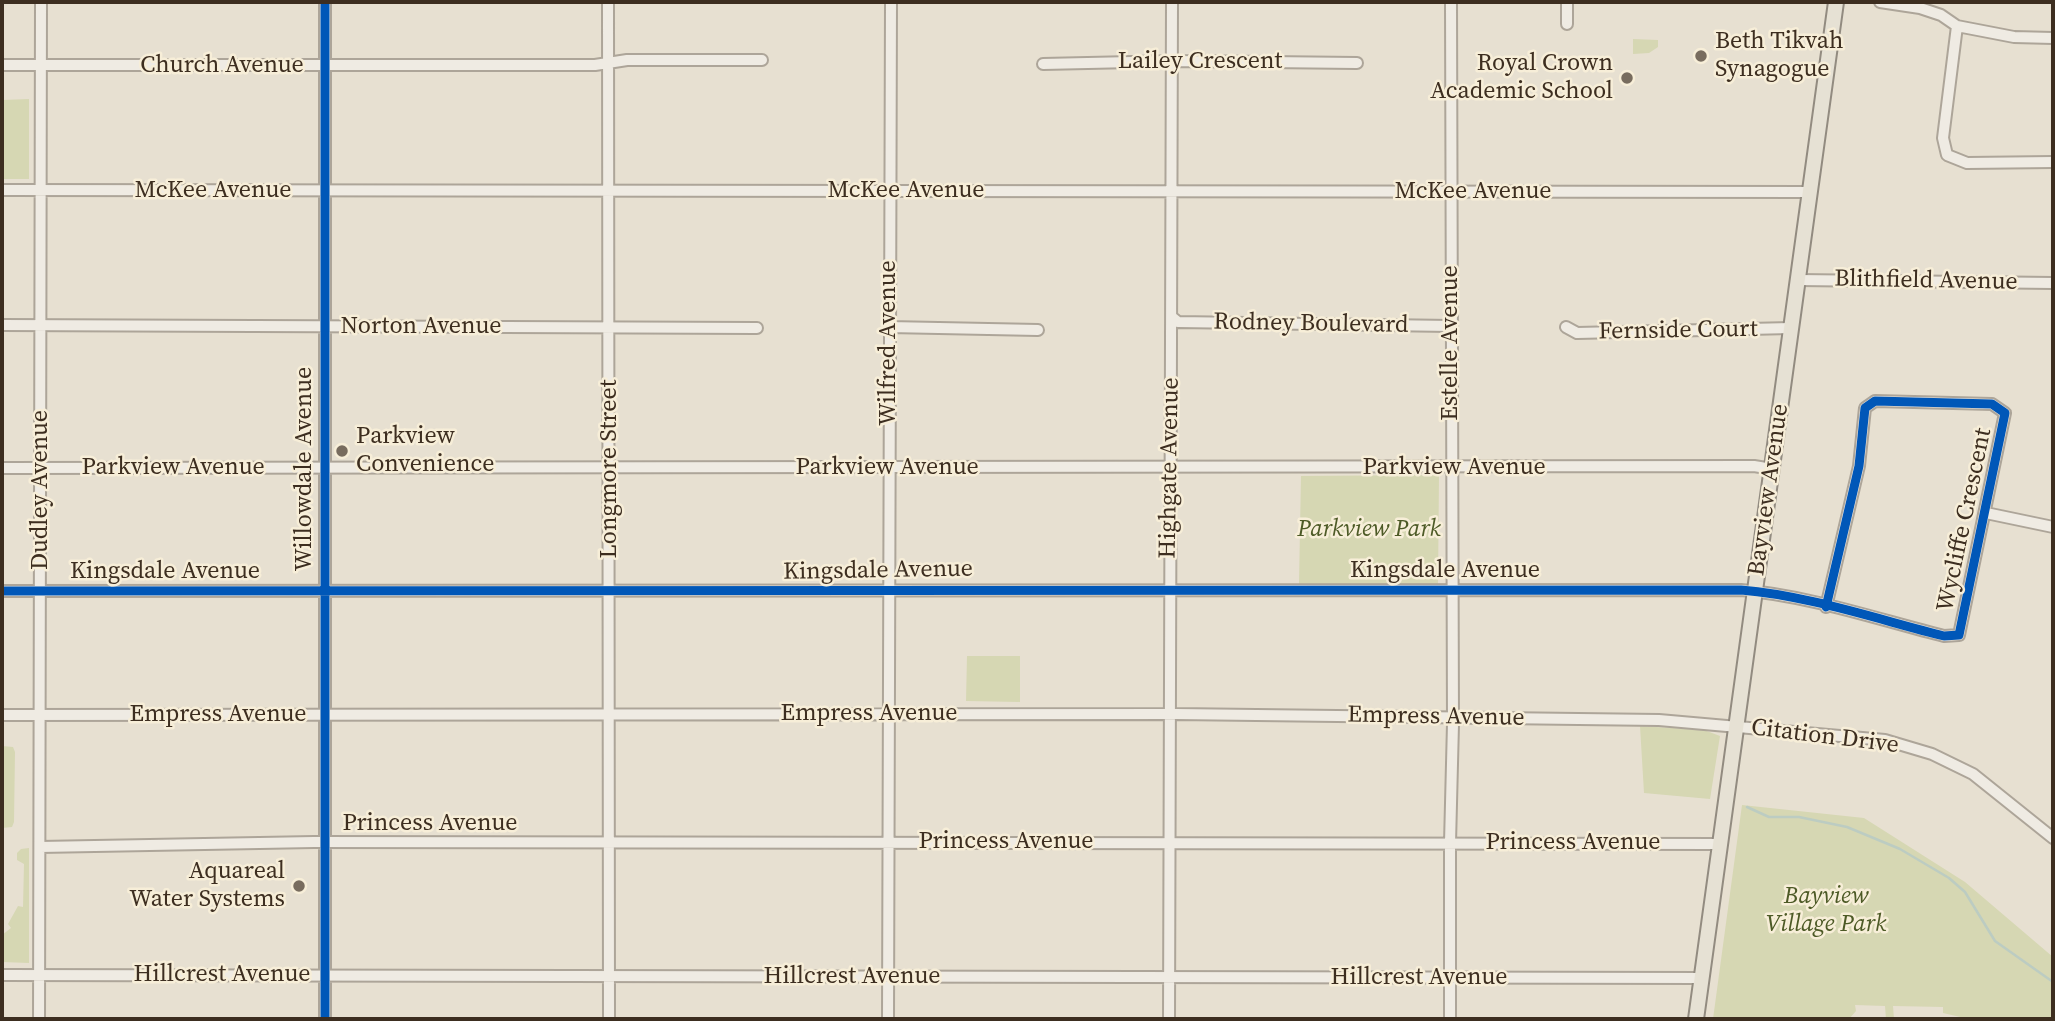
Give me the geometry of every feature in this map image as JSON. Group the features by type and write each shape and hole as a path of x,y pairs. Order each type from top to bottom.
{"main road":[{"name":"Bayview Avenue","path":"1696,1019 1836,2"}],"street":[{"name":"Dudley Avenue","path":"39,1019 41,2"},
{"name":"Willowdale Avenue","path":"325,2 325,1019"},
{"name":"Longmore Street","path":"608,2 608,592 611,715 609,1019"},
{"name":"Wilfred Avenue","path":"888,1019 891,2"},
{"name":"Highgate Avenue","path":"1169,1019 1167,714 1173,318 1169,191 1172,2"},
{"name":"Estelle Avenue","path":"1450,1019 1453,716 1450,469 1451,2"},
{"path":"1567,2 1567,24"},
{"path":"1880,2 1920,8 1941,15 1957,26 2014,37 2053,38"},
{"path":"1957,26 1943,138 1947,155 1966,163 2053,162"},
{"name":"Church Avenue","path":"2,65 325,66 762,60"},
{"name":"Lailey Crescent","path":"1043,64 1171,61 1357,63"},
{"name":"McKee Avenue","path":"2,190 1810,192"},
{"name":"Blithfield Avenue","path":"1798,279 2053,283"},
{"name":"Rodney Boulevard","path":"1173,318 1178,322 1451,326"},
{"name":"Norton Avenue","path":"2,325 757,328"},
{"path":"890,327 1038,330"},
{"name":"Fernside Court","path":"1566,327 1577,333 1791,328"},
{"name":"Wycliffe Crescent","path":"1755,591 1944,636 1959,635 2006,413 1992,404 1875,401 1865,408 1859,466 1826,607"},
{"name":"Parkview Avenue","path":"2,468 1450,469 1754,466 1772,469"},
{"path":"1986,513 2053,527"},
{"name":"Kingsdale Avenue","path":"2,591 1755,591"},
{"name":"Empress Avenue","path":"2,715 1167,714 1659,720 1737,726"},
{"name":"Citation Drive","path":"1737,726 1885,740 1932,754 1973,774 2053,838"},
{"name":"Princess Avenue","path":"40,848 326,843 1720,844"},
{"name":"Hillcrest Avenue","path":"2,975 1702,978"}],"green space":[{"path":"1633,39 1658,40 1658,47 1649,53 1633,54"},
{"path":"29,99 29,179 2,179 2,100"},
{"name":"Parkview Park","path":"1439,475 1438,584 1299,584 1301,476"},
{"path":"967,656 1020,656 1020,702 966,701"},
{"path":"1640,726 1704,730 1720,736 1710,799 1644,793"},
{"path":"2,746 13,747 15,752 14,822 12,827 2,828"},
{"name":"Bayview Village Park","path":"1742,805 1864,818 1965,882 2053,957 2053,1019 1969,1019 1943,1013 1943,1007 1893,1006 1894,1019 1886,1019 1885,1006 1855,1005 1856,1011 1849,1019 1713,1019"},
{"path":"29,848 29,963 2,962 2,935 11,928 8,924 18,906 23,907 24,864 17,860 17,853 21,849"}],"waterway":[{"path":"1747,807 1769,817 1799,817 1847,827 1900,849 1949,878 1965,892 1995,941 2053,982"}],"cycle path":[{"path":"325,2 325,1019"},
{"path":"2,591 1741,590 1791,597 1817,603 1843,609 1944,636 1959,635 2005,413 1992,404 1875,401 1865,408 1859,466 1826,607"}],"place":[{"name":"Beth Tikvah Synagogue","path":"1701,56"},
{"name":"Royal Crown Academic School","path":"1627,78"},
{"name":"Parkview Convenience","path":"342,451"},
{"name":"Aquareal Water Systems","path":"299,886"}]}
